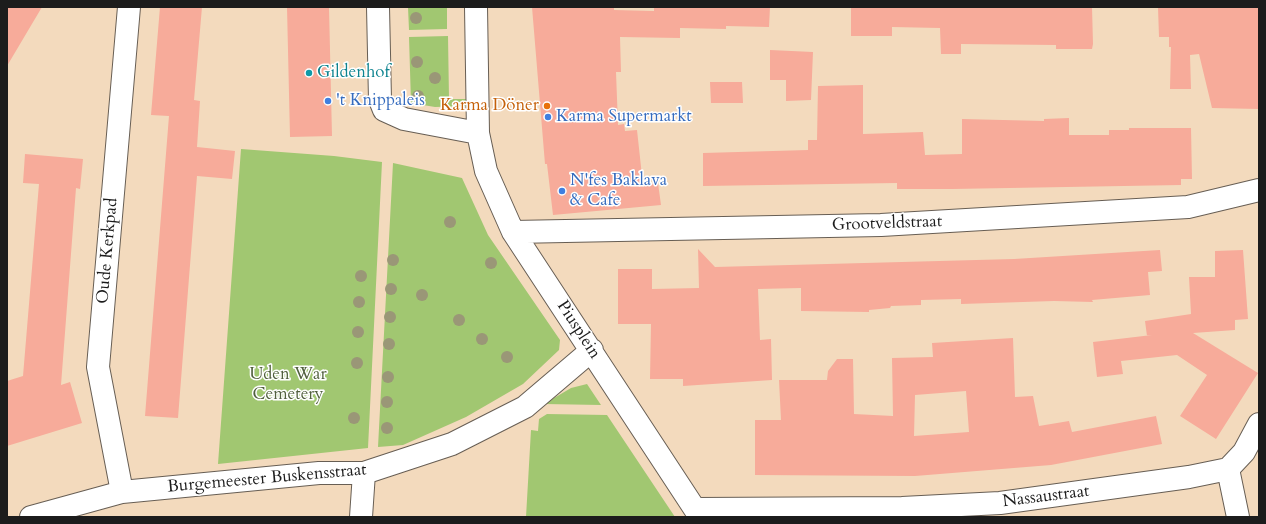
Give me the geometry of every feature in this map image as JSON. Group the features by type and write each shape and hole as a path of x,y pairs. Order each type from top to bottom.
{"street":[{"name":"Oude Kerkpad","path":"122,492 98,367 128,7"},
{"path":"378,7 380,100 384,110 404,119 478,133"},
{"name":"Piusplein","path":"476,7 478,133 486,171 513,232 592,350 697,513"},
{"name":"Grootveldstraat","path":"513,232 881,225 1188,207 1259,190"},
{"name":"Burgemeester Buskensstraat","path":"31,517 122,492 320,473 364,473 452,444 525,407 592,350"},
{"path":"1238,517 1228,469 1244,452 1259,424"},
{"name":"Nassaustraat","path":"697,513 902,508 1000,503 1189,478 1228,469"},
{"path":"361,517 364,473"}],"green space":[{"path":"408,7 447,7 447,29 409,30"},
{"path":"448,36 449,99 466,99 466,106 435,107 411,103 409,37"},
{"name":"Uden War Cemetery","path":"241,149 334,156 382,162 368,448 218,464"},
{"path":"393,163 462,178 488,235 560,340 559,350 523,384 466,417 403,445 378,447"},
{"path":"587,384 601,405 544,404 571,388"},
{"path":"547,414 607,415 675,517 526,517 531,430 538,431 539,419"}],"building":[{"path":"7,7 42,7 7,66"},
{"path":"160,7 202,7 194,100 200,101 197,147 235,151 232,179 197,176 178,418 145,416 169,116 151,115"},
{"name":"Gildenhof","path":"287,7 329,7 332,136 290,137"},
{"path":"532,7 614,7 614,10 654,11 654,7 770,7 769,27 726,26 726,29 680,28 680,38 620,37 621,72 616,72 618,125 624,124 625,131 637,130 643,185 658,183 661,205 553,215 547,164 545,164"},
{"path":"851,7 1092,7 1093,44 1092,49 1056,49 1056,45 961,44 961,54 941,54 940,28 892,27 892,36 851,36"},
{"path":"1158,7 1259,7 1259,109 1212,108 1199,54 1190,55 1191,89 1170,89 1171,47 1169,47 1169,37 1159,37"},
{"path":"770,50 813,52 811,100 786,101 786,80 770,80"},
{"path":"710,82 742,82 743,103 711,103"},
{"path":"863,85 863,134 923,132 925,155 962,154 962,119 1044,121 1044,119 1069,118 1069,135 1109,135 1109,130 1129,130 1129,128 1191,128 1192,179 1181,179 1181,185 952,189 897,189 897,183 703,186 703,153 808,150 808,140 817,140 818,86"},
{"path":"25,154 83,159 80,189 76,188 61,385 70,382 82,423 7,446 7,381 23,376 39,184 23,183"},
{"path":"698,249 715,267 1014,259 1160,250 1162,271 1148,272 1150,295 1092,300 1093,302 1054,301 961,304 961,299 921,300 921,305 891,306 890,308 869,310 869,312 801,311 801,288 758,289 760,340 771,339 772,380 683,386 683,379 650,379 651,324 618,324 618,269 652,269 652,289 699,288"},
{"path":"1243,250 1248,319 1235,320 1235,330 1193,333 1258,373 1216,439 1180,416 1207,375 1177,355 1121,361 1123,374 1097,377 1093,342 1147,336 1145,321 1191,314 1189,277 1215,277 1215,251"},
{"path":"1013,338 1015,397 1033,396 1039,426 1069,421 1072,432 1156,416 1162,444 1051,465 915,476 755,475 755,420 781,420 779,380 827,380 828,371 837,359 853,359 854,414 893,416 892,358 933,357 932,343","holes":["966,391 969,432 914,436 915,395"]}],"place":[{"name":"Gildenhof","path":"309,73"},
{"name":"'t Knippaleis","path":"328,101"},
{"name":"Karma Döner","path":"547,106"},
{"name":"Karma Supermarkt","path":"548,117"},
{"name":"N'fes Baklava & Cafe","path":"562,191"}]}
